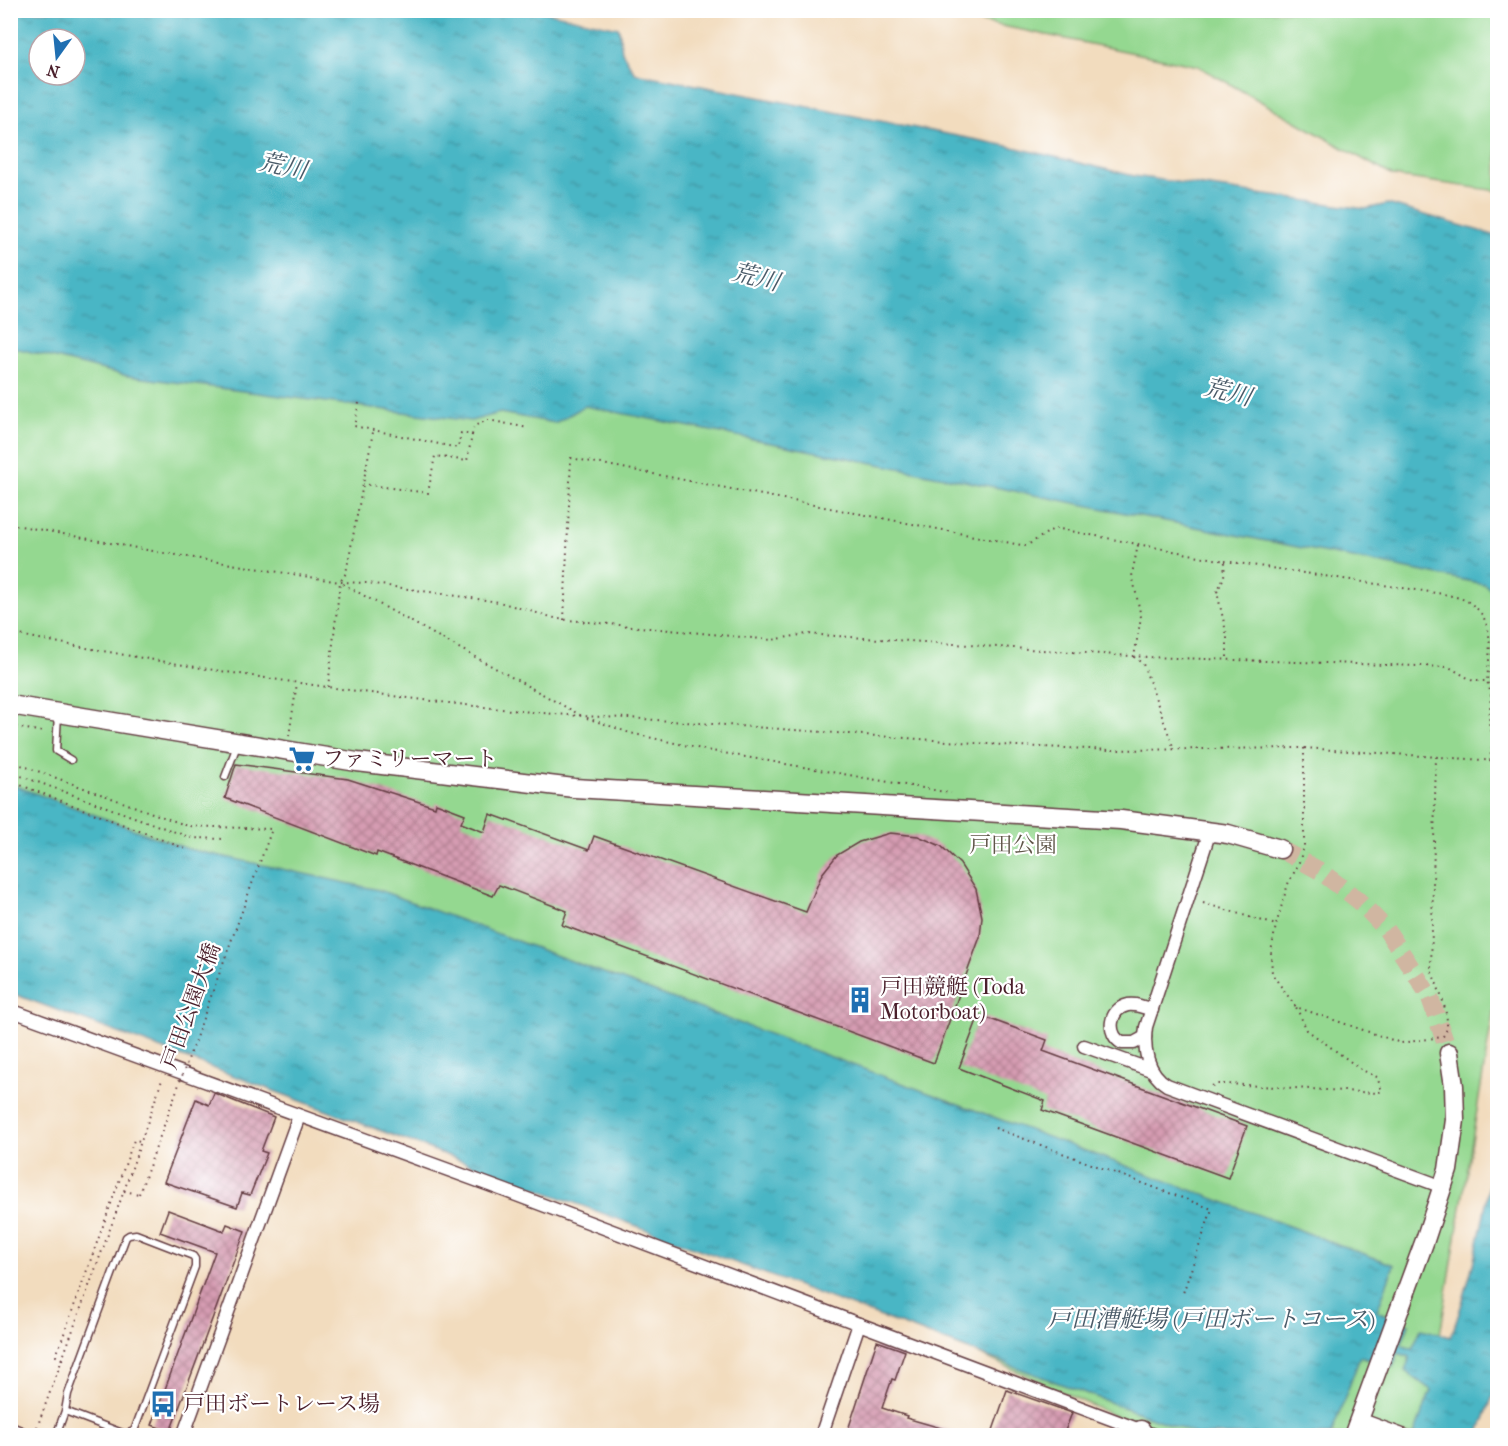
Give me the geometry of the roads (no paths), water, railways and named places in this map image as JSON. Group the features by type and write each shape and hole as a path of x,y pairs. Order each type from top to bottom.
{"street":[{"path":"10,705 357,762 574,788 1121,820 1210,831 1245,838 1280,849"},
{"path":"1210,831 1144,1037 1151,1070 1160,1081 1167,1085 1443,1187"},
{"path":"1144,1037 1134,1043 1122,1043 1114,1036 1111,1024 1114,1016 1123,1007 1136,1005 1152,1010"},
{"path":"10,1010 517,1195 1145,1434"},
{"path":"1084,1046 1151,1070"},
{"path":"1405,1436 1379,1426 1356,1427 1443,1187 1451,1154 1455,1120 1454,1086 1449,1053"},
{"path":"183,1436 299,1116"},
{"path":"821,1436 859,1324"},
{"path":"10,1432 20,1436"}],"lane":[{"path":"58,713 56,751 71,760"},
{"path":"225,777 238,743"},
{"path":"56,1436 68,1394 126,1237 136,1234 193,1256 195,1267 134,1431 125,1434 64,1411"}],"water":[{"name":"荒川","path":"10,11 541,11 619,28 622,52 635,73 1013,147 1134,176 1365,209 1388,204 1497,236 1497,595 1484,584 585,406 555,423 500,413 471,421 128,376 11,347"},
{"name":"戸田漕艇場 (戸田ボートコース)","path":"10,784 188,849 379,890 1394,1265 1377,1311 1409,1324 1401,1345 1412,1349 1421,1329 1451,1337 1482,1225 1497,1110 1497,1385 1478,1435 1414,1435 1431,1390 1405,1371 1410,1357 1398,1353 1393,1367 1360,1357 1331,1435 1198,1435 11,993"}],"tunnel":[{"path":"1280,849 1320,871 1358,900 1386,929 1429,995 1449,1053"}],"place":[{"name":"ファミリーマート","path":"302,759"},
{"name":"戸田競艇 (Toda Motorboat)","path":"860,1000"},
{"name":"戸田ボートレース場","path":"163,1404"}],"park label":[{"name":"戸田公園","path":"1013,845"}]}
